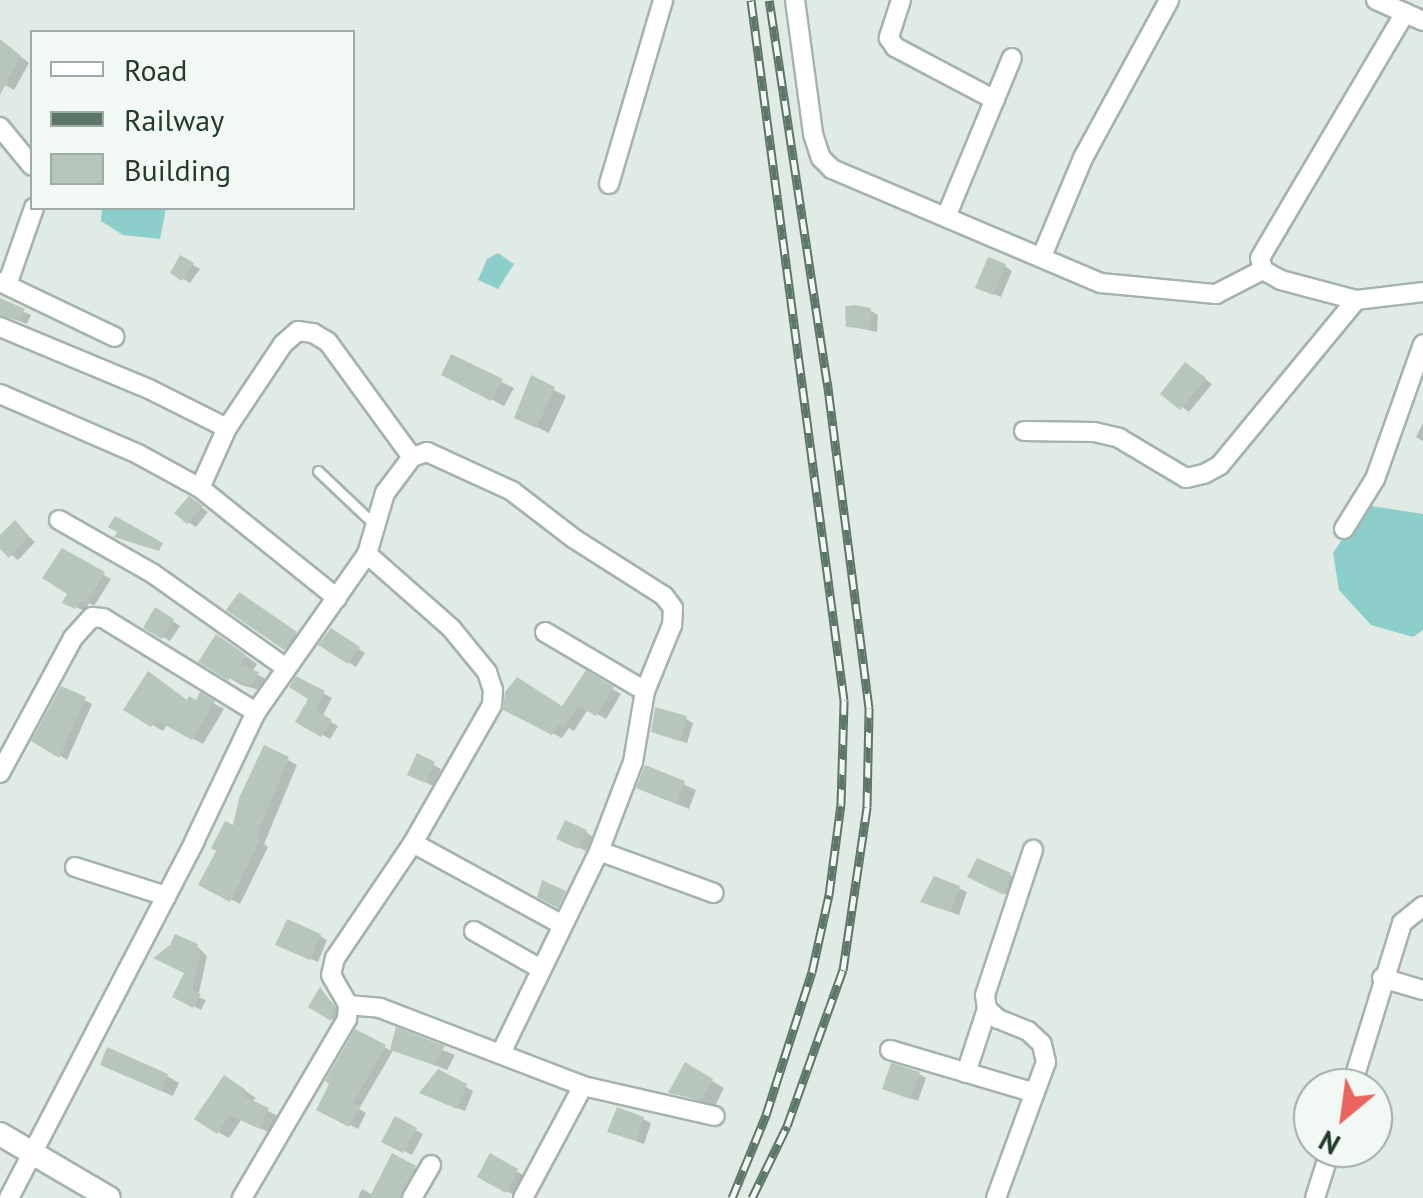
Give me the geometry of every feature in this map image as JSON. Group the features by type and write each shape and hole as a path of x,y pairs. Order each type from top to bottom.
{"street":[{"path":"609,184 662,0"},
{"path":"795,0 812,134 821,158 832,169 1101,283 1216,294 1263,270"},
{"path":"901,0 888,38 895,47 995,100"},
{"path":"1042,256 1083,158 1170,0"},
{"path":"1376,0 1423,21"},
{"path":"1404,13 1260,258 1263,270 1282,280 1356,300 1423,292"},
{"path":"946,217 1012,58"},
{"path":"0,127 30,164"},
{"path":"33,210 3,283 115,338"},
{"path":"1024,431 1094,432 1119,438 1186,478 1204,474 1220,466 1356,300"},
{"path":"0,327 149,389 227,428"},
{"path":"200,488 227,428 283,344 298,332 313,333 328,342 412,456"},
{"path":"1344,530 1374,479 1417,383 1423,344"},
{"path":"0,394 138,454 200,488 337,598"},
{"path":"9,1198 166,896 256,712 367,554 385,493 412,456 426,452 512,491 573,538 664,596 673,608 672,625 645,691 633,762 599,851 501,1053"},
{"path":"58,520 152,573 286,668"},
{"path":"242,1198 335,1045 348,1005 332,974 335,958 414,843 482,725 494,690 487,672 451,628 367,554"},
{"path":"0,773 73,638 92,617 103,618 256,712"},
{"path":"545,632 565,640 645,691"},
{"path":"414,843 563,924"},
{"path":"966,1073 986,1008 985,995 1034,850"},
{"path":"599,851 714,893"},
{"path":"74,867 166,896"},
{"path":"1357,1068 1402,923 1423,906"},
{"path":"474,932 541,969"},
{"path":"1382,978 1423,990"},
{"path":"348,1005 380,1008 583,1086 715,1116"},
{"path":"986,1008 1028,1031 1042,1044 1046,1062 996,1198"},
{"path":"890,1050 1035,1093"},
{"path":"523,1198 583,1086"},
{"path":"0,1134 109,1198"},
{"path":"412,1198 430,1165"},
{"path":"1315,1198 1325,1168"}],"lane":[{"path":"318,471 375,526"}],"water":[{"path":"102,210 166,210 160,239 123,235 101,221"},
{"path":"498,253 514,264 498,289 478,280 487,259"},
{"path":"1365,505 1423,514 1423,630 1413,637 1371,625 1339,590 1333,553"}],"building":[{"path":"0,39 21,56 0,95"},
{"path":"180,255 194,263 182,281 170,273"},
{"path":"988,257 1006,264 993,295 975,288"},
{"path":"0,298 25,309 19,321 0,315"},
{"path":"845,306 871,308 870,329 846,327"},
{"path":"451,354 503,379 491,401 441,375"},
{"path":"1185,362 1206,378 1180,410 1160,394"},
{"path":"531,375 555,387 536,428 514,418"},
{"path":"189,496 203,506 187,524 174,513"},
{"path":"115,516 163,543 159,551 114,537 117,532 108,527"},
{"path":"15,520 29,536 9,558 0,549 0,535"},
{"path":"62,548 105,572 86,604 80,601 75,609 62,603 67,594 42,578"},
{"path":"239,592 297,632 284,650 226,610"},
{"path":"155,607 174,619 162,639 143,628"},
{"path":"331,628 360,647 348,664 318,645"},
{"path":"216,634 246,655 240,665 259,672 251,686 230,677 229,681 198,662"},
{"path":"586,670 614,687 596,716 578,706 564,728 558,725 552,735 503,710 505,692 517,677 562,706"},
{"path":"148,671 187,700 189,696 196,700 200,692 215,701 192,740 156,720 151,727 123,710"},
{"path":"296,676 325,691 316,710 332,720 321,737 295,722 308,699 289,687"},
{"path":"61,686 86,697 59,758 31,741"},
{"path":"655,707 687,716 680,741 651,732"},
{"path":"264,745 289,757 256,837 260,840 230,902 198,885 216,851 211,848 225,821 233,825 239,798"},
{"path":"417,753 435,762 425,783 407,775"},
{"path":"645,765 685,781 676,804 636,788"},
{"path":"565,820 587,830 578,849 556,839"},
{"path":"977,858 1011,873 1004,895 967,877"},
{"path":"934,876 960,886 951,912 920,902"},
{"path":"542,880 566,891 558,908 537,897"},
{"path":"287,919 321,934 310,960 275,945"},
{"path":"175,934 198,944 193,957 197,949 201,950 192,990 201,994 193,1008 172,997 184,973 153,958 170,945"},
{"path":"320,987 335,1008 331,1021 308,1007"},
{"path":"396,1027 445,1046 434,1065 390,1050"},
{"path":"355,1029 386,1045 353,1103 360,1106 349,1127 316,1110 329,1084 325,1081"},
{"path":"107,1047 168,1074 161,1091 100,1065"},
{"path":"685,1062 713,1079 702,1100 668,1093"},
{"path":"891,1063 920,1072 910,1099 882,1089"},
{"path":"438,1069 467,1084 457,1109 419,1093"},
{"path":"224,1075 246,1090 242,1096 269,1108 260,1129 229,1115 217,1134 194,1119"},
{"path":"617,1107 644,1117 636,1141 607,1132"},
{"path":"395,1116 417,1128 403,1153 381,1142"},
{"path":"392,1153 416,1166 400,1198 369,1198"},
{"path":"490,1153 518,1169 506,1193 477,1177"}],"railway":[{"path":"732,1198 766,1115 812,972 829,895 841,804 844,700 751,0"},
{"path":"752,1198 787,1126 843,970 867,807 869,708 827,382 769,0"}]}
